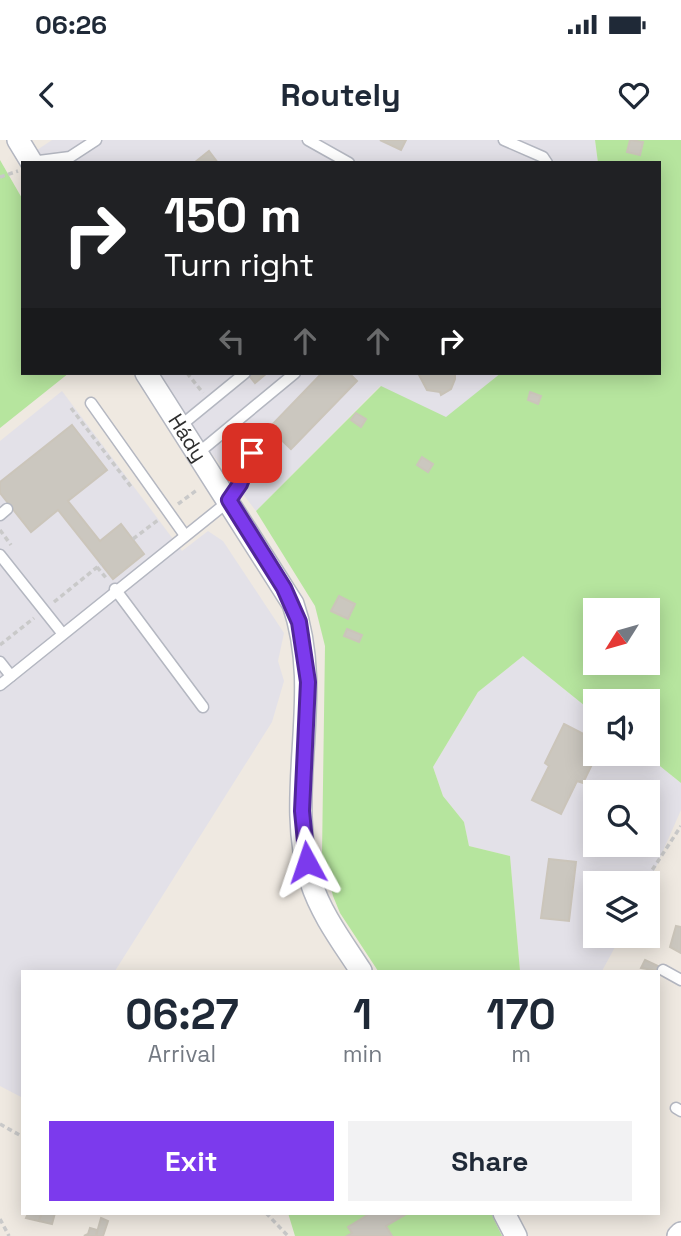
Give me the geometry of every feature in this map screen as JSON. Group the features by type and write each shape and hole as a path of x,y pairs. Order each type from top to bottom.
{"street":[{"path":"18,140 28,161"},
{"name":"Hády","path":"147,375 284,588 299,622 308,682 302,811 307,862 321,906 360,970"},
{"path":"506,1215 516,1236"}],"lane":[{"path":"47,161 82,153 96,140"},
{"path":"308,140 345,161"},
{"path":"504,140 543,157 546,161"},
{"path":"179,427 243,375"},
{"path":"197,454 293,375"},
{"path":"91,403 184,534"},
{"path":"0,685 115,589 229,500 240,484 252,453 244,436 226,432"},
{"path":"0,555 62,633"},
{"path":"115,589 203,707"},
{"path":"0,662 11,676"},
{"path":"663,970 681,980"}],"path":[{"path":"0,177 21,168"},
{"path":"71,408 134,490"},
{"path":"149,510 157,521"},
{"path":"652,871 681,826"},
{"path":"0,1124 21,1136"},
{"path":"268,1215 288,1236"},
{"path":"0,1219 9,1236"}],"shaded area":[{"path":"52,140 595,140 598,161 38,161 34,152"},
{"path":"156,375 499,375 446,418 380,386 256,511 166,394"},
{"path":"62,391 182,551 208,531 223,541 284,633 278,661 284,681 272,722 116,970 21,970 21,1097 0,1086 0,441"},
{"path":"523,656 583,704 583,766 660,766 681,783 681,810 654,871 583,871 583,948 614,948 603,970 520,970 510,856 469,846 464,822 443,796 433,767 478,692"}],"green space":[{"path":"595,140 681,140 681,783 660,766 660,689 583,689 583,704 523,656 478,692 433,767 443,796 464,822 469,846 510,856 520,970 377,970 340,913 322,854 325,646 315,606 256,511 381,386 446,417 498,375 661,375 661,161 598,161"},
{"path":"0,160 21,197 21,375 66,375 0,428"},
{"path":"289,1215 368,1215 348,1227 352,1233 347,1236 295,1236"},
{"path":"405,1215 492,1215 502,1236 392,1236 386,1226"}],"building":[{"path":"380,140 406,140 401,150"},
{"path":"630,140 643,142 640,155 627,152"},
{"path":"209,151 216,161 196,161"},
{"path":"249,375 265,375 255,383"},
{"path":"320,375 351,375 357,381 291,449 269,428"},
{"path":"419,375 455,375 451,389 441,395 440,392 427,390"},
{"path":"530,392 541,396 538,404 528,400"},
{"path":"356,413 366,419 361,427 351,420"},
{"path":"72,425 107,470 68,501 100,541 121,524 144,554 113,579 58,510 31,532 0,493 0,482"},
{"path":"422,457 433,464 428,472 417,465"},
{"path":"339,596 355,604 348,619 331,611"},
{"path":"347,629 362,635 359,642 344,636"},
{"path":"564,724 583,734 583,766 591,766 583,783 577,781 561,814 532,800 549,766 545,763"},
{"path":"549,859 576,862 569,921 541,918"},
{"path":"676,926 681,927 681,953 670,947"},
{"path":"645,960 660,967 658,970 641,968"},
{"path":"27,1215 41,1215 39,1221 26,1218"},
{"path":"41,1215 54,1215 52,1224 39,1221"},
{"path":"368,1215 405,1215 386,1226 392,1236 347,1236 352,1233 348,1227"},
{"path":"101,1218 108,1221 103,1236 96,1236"},
{"path":"90,1228 97,1230 96,1236 84,1236 88,1234"}],"route":[{"path":"252,453 240,484 229,500 284,588 299,622 308,682 302,811 307,862"}]}
